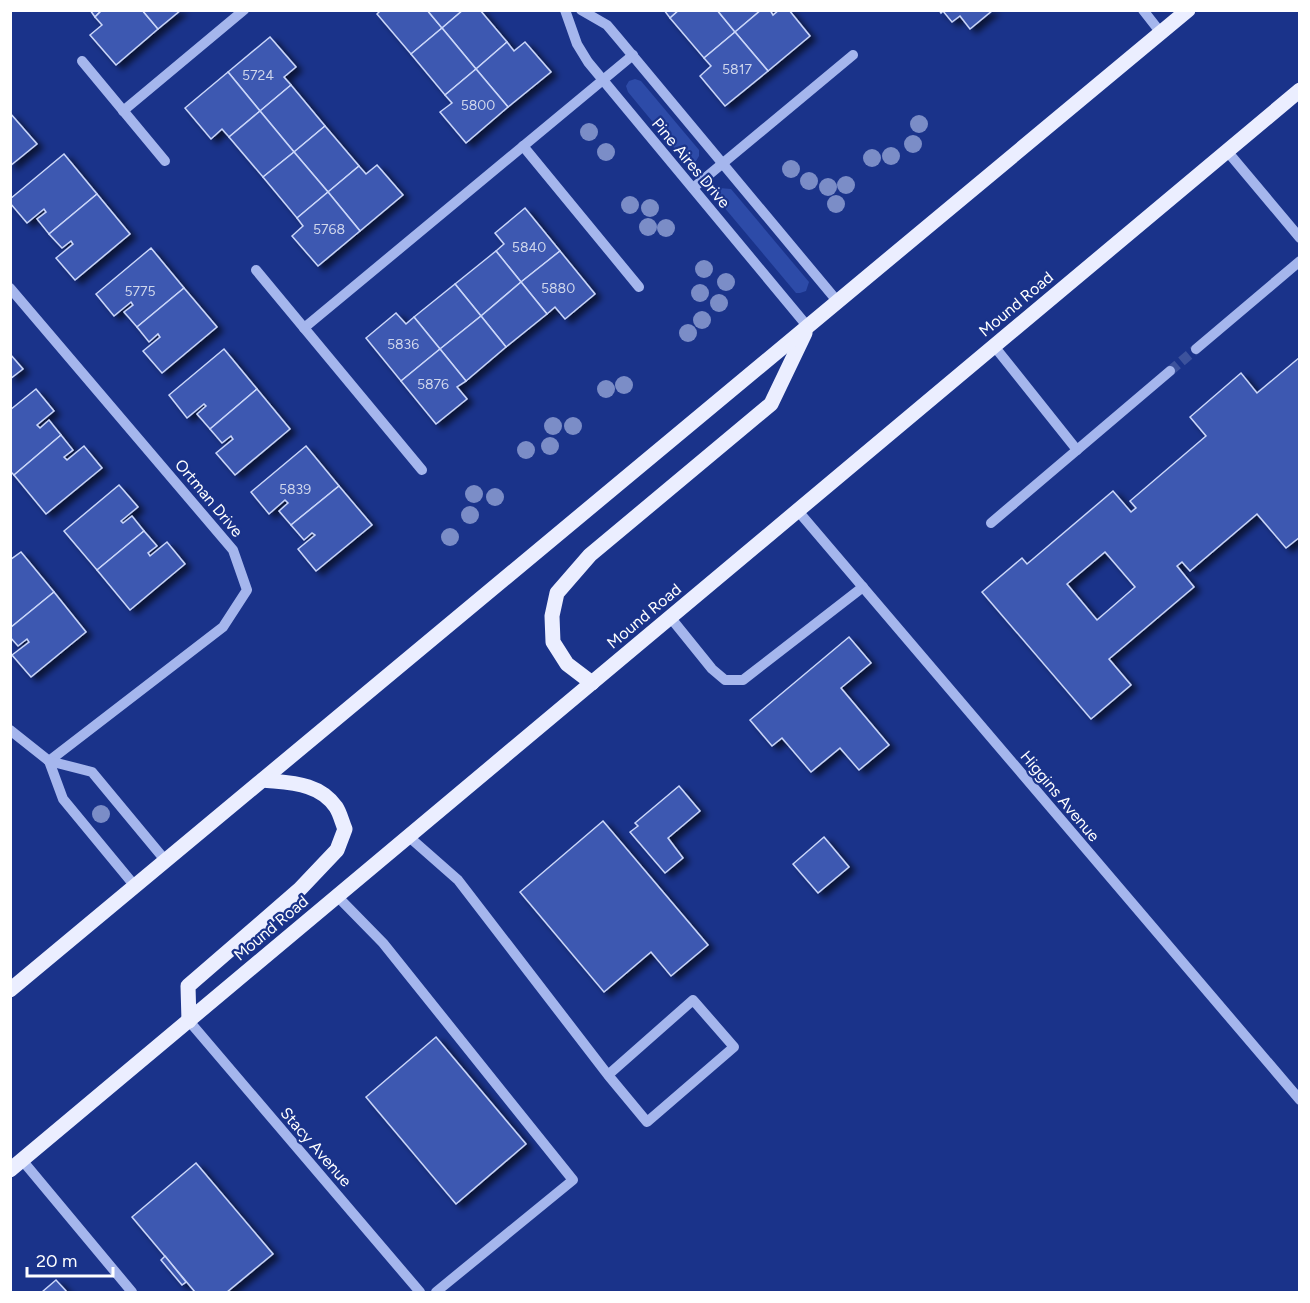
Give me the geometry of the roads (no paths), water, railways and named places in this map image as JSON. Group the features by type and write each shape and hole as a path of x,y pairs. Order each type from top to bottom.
{"main road":[{"path":"10,990 1188,10"},
{"name":"Mound Road","path":"16,1165 1299,90"},
{"path":"592,682 567,664 553,642 552,616 557,593 590,555 771,404 808,327"},
{"path":"189,1021 188,986 300,889 337,850 345,829 337,807 323,794 306,785 263,780"}],"street":[{"path":"123,111 244,10"},
{"name":"Pine Aires Drive","path":"565,10 577,44 603,80 808,327"},
{"name":"Pine Aires Drive","path":"581,10 607,25 838,302"},
{"path":"1143,10 1161,33"},
{"path":"304,328 633,55"},
{"path":"693,188 853,55"},
{"path":"82,61 165,161"},
{"path":"523,146 639,287"},
{"path":"1227,151 1299,238"},
{"path":"1196,349 1299,261"},
{"path":"256,270 422,470"},
{"name":"Ortman Drive","path":"10,288 233,550 247,590 223,627 50,761"},
{"path":"994,346 1077,450"},
{"path":"991,523 1170,371"},
{"name":"Higgins Avenue","path":"798,511 1299,1100"},
{"path":"670,617 712,669 725,680 743,680 864,587"},
{"path":"10,730 50,761 92,772 165,860"},
{"path":"50,761 63,799 134,885"},
{"path":"408,836 458,880 608,1075 647,1122 734,1047 693,1000 608,1075"},
{"path":"337,896 383,943 573,1180 436,1293"},
{"name":"Stacy Avenue","path":"189,1021 420,1293"},
{"path":"16,1165 132,1293"}],"tunnel":[{"path":"1170,371 1196,349"}]}
